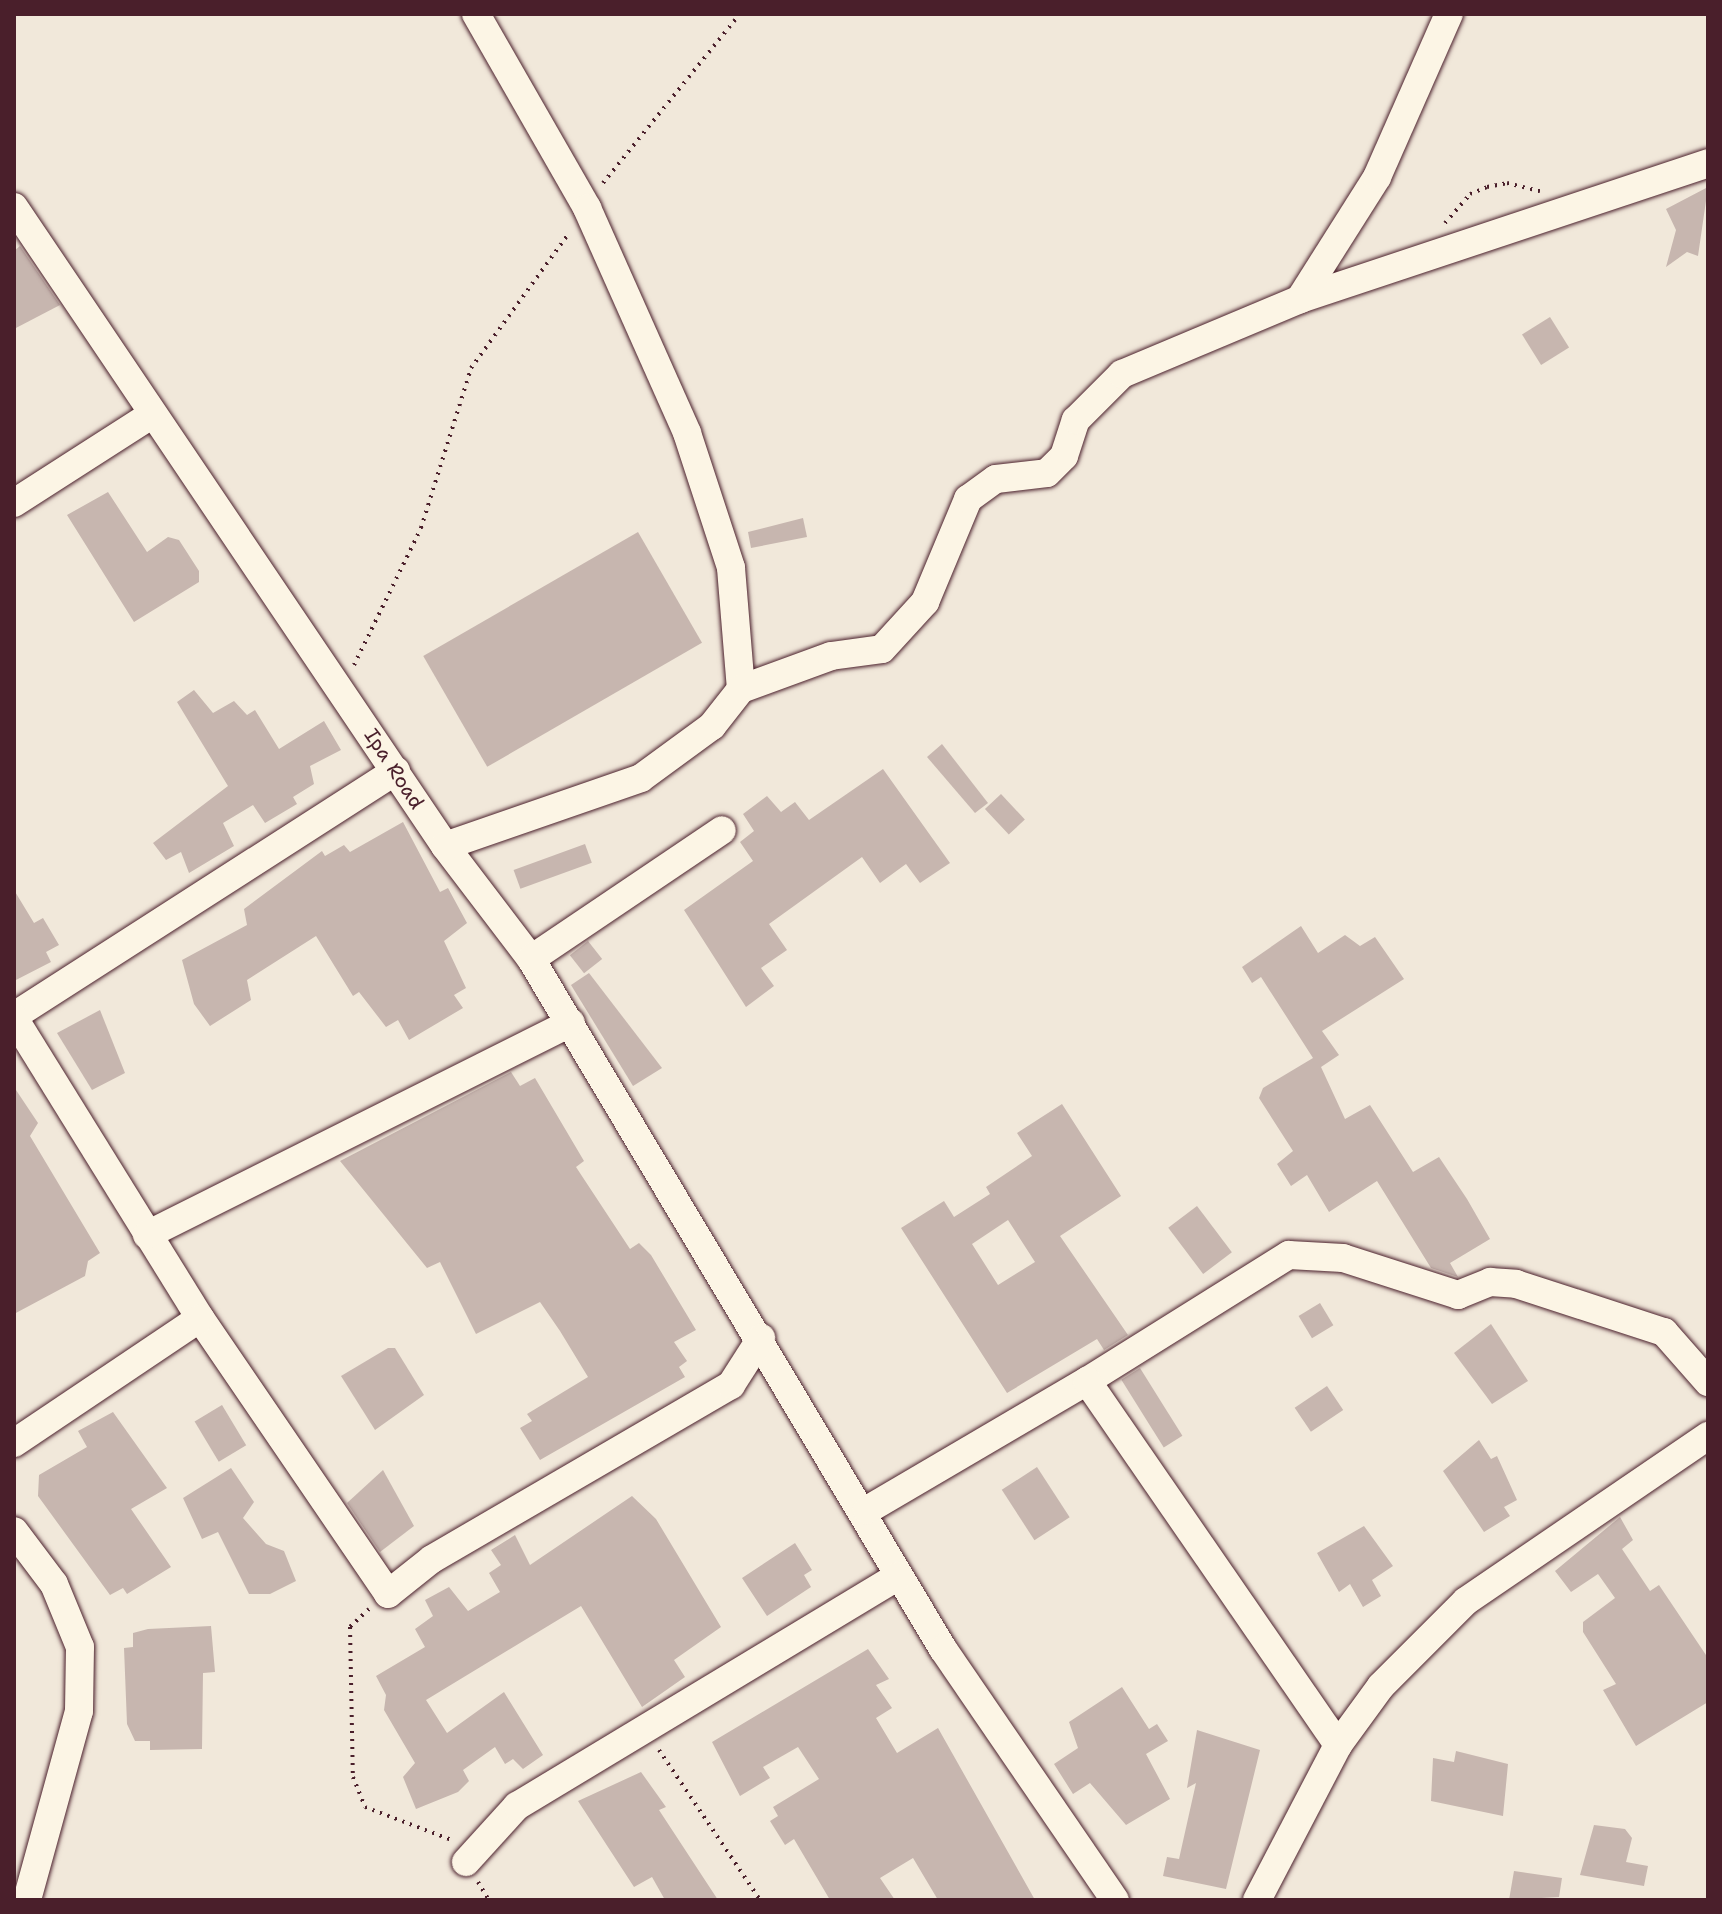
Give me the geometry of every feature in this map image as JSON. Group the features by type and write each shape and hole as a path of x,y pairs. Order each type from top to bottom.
{"street":[{"path":"476,14 587,208 687,433 731,568 741,689"},
{"path":"1300,299 1377,177 1449,14"},
{"path":"445,846 641,778 712,726 741,689 831,656 882,649 925,602 968,499 996,479 1047,473 1064,456 1076,420 1122,374 1300,299 1708,163"},
{"name":"Ipa Road","path":"14,207 151,415 445,846 531,959 867,1510 898,1576 1075,1850 1115,1900"},
{"path":"14,503 151,415"},
{"path":"396,771 14,1017 200,1318 385,1593 731,1385 761,1338"},
{"path":"531,959 722,830"},
{"path":"147,1235 571,1023"},
{"path":"867,1510 1087,1381 1289,1255 1343,1258 1458,1295 1490,1282 1516,1284 1664,1332 1708,1382"},
{"path":"14,1443 200,1318"},
{"path":"1087,1381 1338,1745"},
{"path":"1257,1900 1338,1745 1381,1686 1466,1601 1708,1436"},
{"path":"14,1531 54,1584 80,1647 79,1711 27,1900"},
{"path":"466,1862 517,1806 646,1731 898,1576"}],"path":[{"path":"342,693 421,528 471,368 587,208 631,141 740,14"},
{"path":"385,1593 350,1627 353,1777 365,1807 447,1834 489,1900"},
{"path":"646,1731 760,1900"}],"building":[{"path":"1708,187 1698,256 1687,252 1666,267 1676,230 1666,209"},
{"path":"20,246 60,305 14,329 14,251"},
{"path":"1550,317 1569,348 1541,365 1522,334"},
{"path":"108,492 147,552 168,537 179,540 199,571 199,582 134,622 67,515"},
{"path":"803,518 807,537 751,548 748,532"},
{"path":"638,532 702,643 487,767 423,656"},
{"path":"194,690 213,713 234,701 247,715 255,710 279,749 324,721 341,750 310,766 314,784 293,797 297,804 265,823 253,805 223,823 234,846 189,873 181,852 166,860 153,843 228,786 177,702"},
{"path":"942,744 988,803 975,813 927,757"},
{"path":"883,769 950,863 920,883 906,864 880,883 862,857 769,924 787,950 761,968 774,986 746,1007 684,910 753,861 740,842 754,831 743,814 767,796 781,812 795,802 809,820"},
{"path":"1001,794 1025,820 1009,835 985,809"},
{"path":"403,822 440,892 448,888 467,923 444,941 466,988 454,995 463,1008 409,1040 398,1020 386,1027 359,992 353,996 316,936 247,980 251,1000 210,1026 194,1004 182,960 247,925 244,909 322,851 325,856 344,845 350,852"},
{"path":"585,844 592,863 520,889 514,870"},
{"path":"14,890 34,923 43,918 59,945 46,952 51,962 14,981"},
{"path":"1301,926 1318,953 1345,935 1360,946 1375,937 1404,979 1322,1031 1339,1055 1321,1067 1345,1119 1370,1105 1413,1172 1439,1157 1467,1199 1490,1239 1450,1263 1458,1277 1431,1268 1377,1181 1329,1212 1307,1175 1291,1186 1277,1164 1293,1151 1259,1098 1263,1088 1313,1058 1261,977 1252,983 1242,967"},
{"path":"588,941 602,959 584,973 570,955"},
{"path":"589,973 662,1068 633,1086 571,985"},
{"path":"100,1010 125,1073 92,1090 57,1033"},
{"path":"511,1072 520,1086 535,1078 584,1161 576,1167 630,1249 639,1243 651,1255 696,1330 674,1342 687,1361 679,1367 685,1377 540,1460 520,1428 532,1421 527,1414 588,1377 560,1331 540,1302 476,1334 440,1262 427,1268 340,1161"},
{"path":"14,1087 38,1123 30,1136 100,1253 88,1261 85,1276 14,1314"},
{"path":"1062,1104 1121,1196 1060,1236 1128,1335 1104,1350 1097,1339 1007,1393 901,1228 944,1201 954,1217 990,1194 986,1187 1032,1156 1017,1133","holes":["1008,1220 1035,1262 998,1285 972,1244"]},
{"path":"1197,1206 1232,1252 1203,1274 1168,1228"},
{"path":"1320,1303 1333,1325 1312,1338 1299,1316"},
{"path":"1491,1324 1528,1381 1492,1404 1454,1353"},
{"path":"388,1348 395,1348 424,1395 375,1430 341,1376"},
{"path":"1140,1368 1182,1436 1164,1448 1121,1380"},
{"path":"1327,1386 1343,1410 1311,1432 1295,1408"},
{"path":"222,1405 246,1445 219,1462 195,1421"},
{"path":"113,1412 167,1488 131,1509 171,1567 127,1594 123,1588 110,1595 38,1496 39,1475 87,1447 78,1431"},
{"path":"1479,1440 1491,1459 1497,1456 1517,1500 1504,1507 1510,1516 1484,1532 1443,1471"},
{"path":"1037,1467 1070,1517 1034,1540 1002,1490"},
{"path":"231,1468 254,1502 243,1518 266,1544 284,1551 296,1581 270,1594 249,1594 218,1532 202,1539 183,1498"},
{"path":"383,1470 414,1526 380,1552 347,1503"},
{"path":"632,1496 656,1519 721,1627 674,1660 685,1677 642,1707 581,1606 426,1700 447,1733 504,1692 543,1755 523,1769 513,1759 505,1764 495,1747 463,1770 469,1781 458,1792 416,1809 403,1777 415,1763 384,1710 386,1695 376,1676 425,1647 415,1629 433,1616 425,1600 449,1587 468,1611 500,1592 489,1573 501,1565 491,1550 515,1535 530,1565"},
{"path":"1620,1517 1633,1540 1622,1549 1650,1591 1659,1585 1708,1658 1708,1702 1636,1746 1603,1690 1616,1684 1583,1632 1583,1622 1615,1598 1598,1574 1571,1592 1555,1571"},
{"path":"1364,1526 1393,1566 1372,1580 1381,1596 1363,1607 1350,1584 1339,1592 1317,1553"},
{"path":"795,1543 812,1570 804,1575 811,1587 767,1616 742,1578"},
{"path":"211,1626 215,1672 203,1673 202,1749 150,1750 150,1741 135,1741 127,1724 124,1648 133,1647 133,1633 148,1629"},
{"path":"868,1649 889,1679 876,1685 892,1708 876,1718 897,1753 938,1728 1035,1900 938,1900 913,1858 880,1878 895,1900 830,1900 794,1839 785,1845 770,1821 778,1816 773,1807 819,1779 798,1747 763,1767 770,1778 740,1796 712,1742"},
{"path":"1122,1687 1149,1729 1157,1724 1168,1741 1146,1754 1170,1799 1126,1825 1090,1783 1073,1794 1054,1764 1078,1748 1069,1722"},
{"path":"1197,1730 1260,1750 1226,1889 1163,1876 1167,1857 1179,1859 1196,1783 1187,1788"},
{"path":"1456,1751 1508,1764 1503,1816 1431,1801 1433,1758 1454,1762"},
{"path":"641,1772 666,1807 659,1810 718,1900 665,1900 652,1877 634,1887 578,1801"},
{"path":"1594,1825 1625,1829 1632,1838 1626,1862 1648,1866 1644,1886 1580,1875"},
{"path":"1514,1871 1562,1878 1559,1897 1509,1900"}]}
